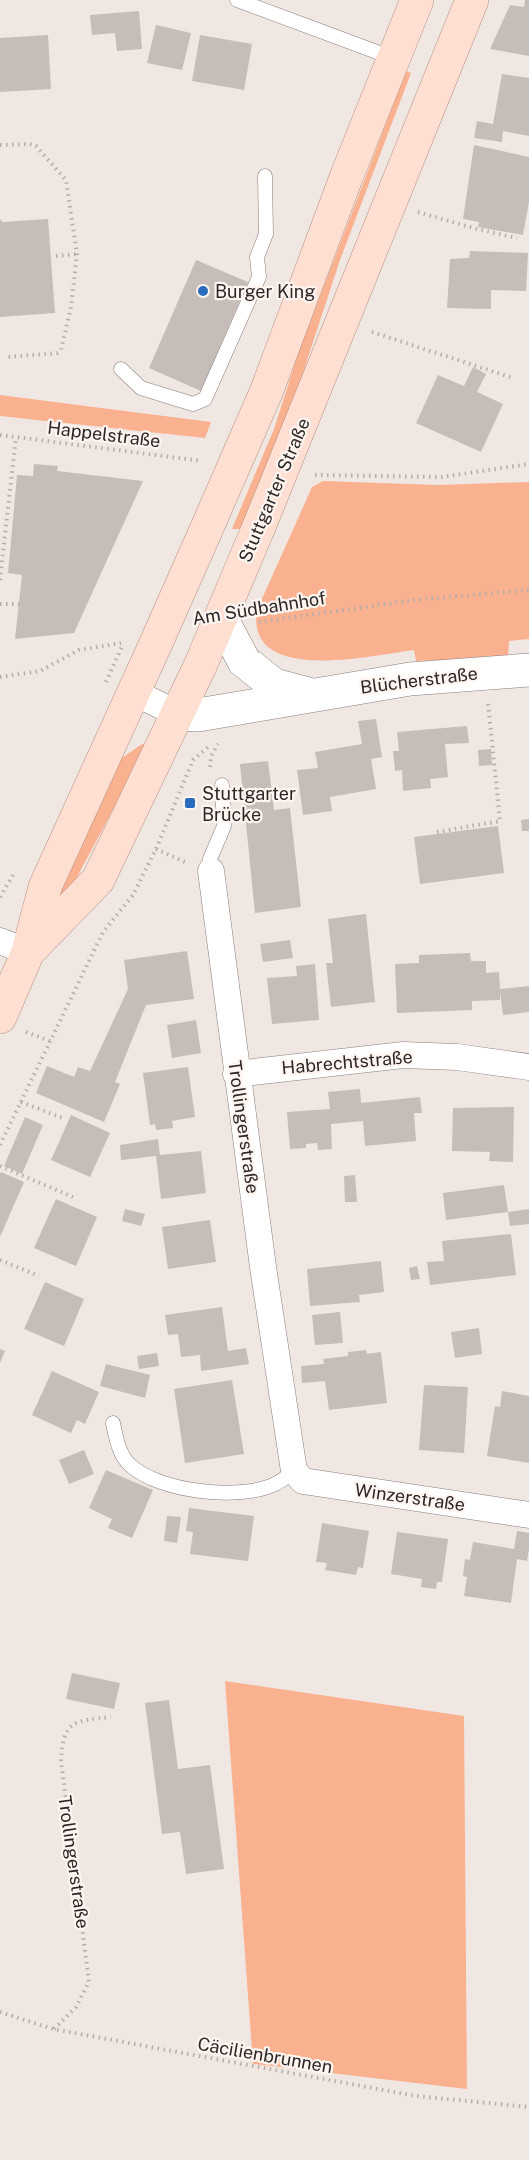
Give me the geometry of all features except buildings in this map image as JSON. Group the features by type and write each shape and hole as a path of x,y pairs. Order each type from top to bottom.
{"main road":[{"name":"Stuttgarter Straße","path":"0,1017 14,946 45,886 136,686 217,466 267,390 417,0"},
{"name":"Stuttgarter Straße","path":"14,946 98,880 194,678 235,620 292,477 343,322 389,201 472,0"}],"street":[{"name":"Blücherstraße","path":"235,620 244,661 274,685 310,695"},
{"name":"Blücherstraße","path":"136,686 178,714 198,715 224,723 310,695 410,679 529,670"},
{"name":"Trollingerstraße","path":"211,871 236,1074 294,1471"},
{"name":"Habrechtstraße","path":"236,1074 404,1054 457,1057 529,1067"},
{"name":"Winzerstraße","path":"294,1471 303,1481 529,1515"}],"lane":[{"path":"237,0 393,58"},
{"path":"121,369 141,387 193,404 205,399 259,277 257,257 266,234 265,176"},
{"name":"Trollingerstraße","path":"211,871 210,859 224,826 222,785"},
{"path":"113,1424 118,1445 129,1464 149,1479 175,1488 231,1492 262,1488 275,1484 294,1471"}],"path":[{"path":"0,145 29,144 36,146 44,158 61,171 69,191 77,254 71,307 61,350 57,353 8,357"},
{"path":"389,201 437,218 517,238"},
{"path":"56,256 77,254"},
{"path":"343,322 513,378"},
{"name":"Happelstraße","path":"0,435 217,466"},
{"path":"0,580 16,437"},
{"path":"292,477 442,477 529,464"},
{"name":"Am Südbahnhof","path":"235,620 529,590"},
{"path":"0,604 19,604"},
{"path":"0,676 40,671 71,653 87,648 133,641"},
{"path":"437,832 500,821 485,672"},
{"path":"222,785 213,781 210,768 211,756 224,723"},
{"path":"0,1145 103,932 133,895 156,849 194,760 224,723"},
{"path":"156,849 177,860"},
{"path":"21,1102 65,1119"},
{"path":"0,1166 73,1197"},
{"path":"0,1260 39,1276"},
{"name":"Trollingerstraße","path":"53,2029 76,2007 89,1982 61,1761 62,1743 66,1730 72,1724 111,1717"},
{"name":"Cäcilienbrunnen","path":"0,2012 53,2029 416,2096 529,2107"}],"shaded area":[{"path":"406,71 411,73 340,260 288,418 243,529 232,529 274,429 298,354"},
{"path":"0,395 211,422 205,438 0,416"},
{"path":"323,481 437,485 529,482 529,639 509,641 508,658 416,661 414,650 343,660 316,660 291,657 271,649 259,634 257,610 312,487"},
{"path":"142,744 146,745 144,751 66,898 46,905 119,760"},
{"path":"225,1681 464,1716 467,2089 253,2064"}],"place":[{"name":"Burger King","path":"203,291"},
{"name":"Stuttgarter Brücke","path":"190,803"}]}
